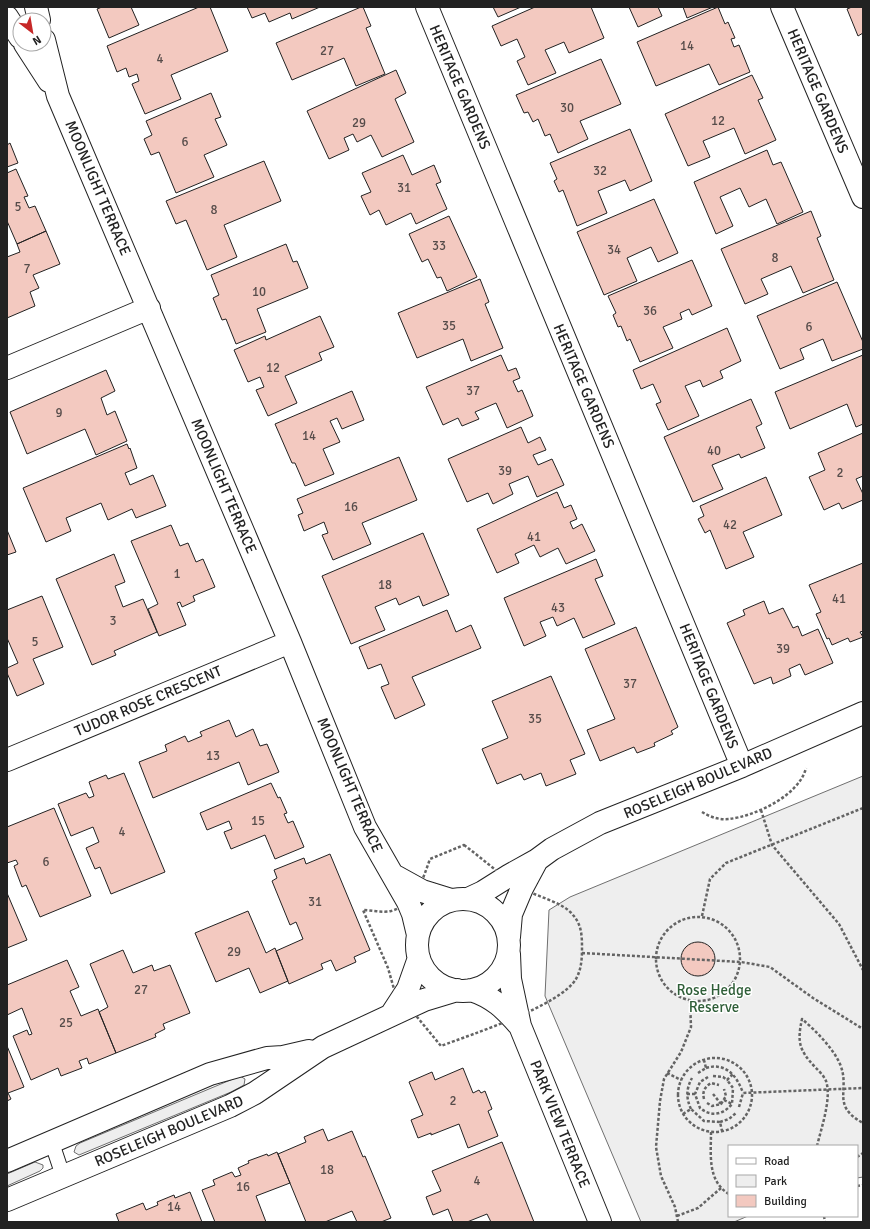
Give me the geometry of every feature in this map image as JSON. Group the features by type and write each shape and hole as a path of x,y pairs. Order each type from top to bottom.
{"street":[{"name":"HERITAGE GARDENS","path":"427,7 742,766"},
{"name":"HERITAGE GARDENS","path":"782,7 863,197"},
{"name":"MOONLIGHT TERRACE","path":"29,52 58,96"},
{"name":"MOONLIGHT TERRACE","path":"47,52 58,96 290,642 365,827 414,914 418,935"},
{"path":"7,368 149,308"},
{"name":"TUDOR ROSE CRESCENT","path":"7,760 290,642"},
{"name":"ROSELEIGH BOULEVARD","path":"459,899 483,892 537,860 552,849 600,823 742,766 863,713"},
{"name":"ROSELEIGH BOULEVARD","path":"509,944 511,914 522,888 537,860"},
{"name":"MOONLIGHT TERRACE","path":"393,875 422,891 459,899"},
{"path":"459,899 482,903 494,911 504,923 509,944 504,965 496,977 485,985 464,990 444,987 433,980 424,970 418,958 418,935 422,923 430,913 440,905 459,899"},
{"name":"PARK VIEW TERRACE","path":"509,944 510,979 519,1021 600,1222"},
{"name":"ROSELEIGH BOULEVARD","path":"391,1014 408,989 418,958"},
{"name":"ROSELEIGH BOULEVARD","path":"7,1200 230,1106 255,1093 323,1047 391,1014 441,994 464,990"},
{"name":"PARK VIEW TERRACE","path":"464,990 485,994 496,1001 519,1021"},
{"name":"ROSELEIGH BOULEVARD","path":"7,1161 210,1074 252,1062 283,1057 323,1047"}],"lane":[{"path":"52,1143 63,1176"}],"path":[{"path":"684,789 698,810 715,818 728,819 761,810 784,797 796,785 805,772 808,761 804,738"},
{"path":"702,916 710,879 726,863 750,852 772,845 863,808"},
{"path":"761,810 772,845 839,924 863,970"},
{"path":"519,1021 568,989 580,970 582,953 582,932 573,915 556,904 522,888"},
{"path":"702,916 715,920 726,926 735,937 740,949 741,962 738,976 730,988 718,997 705,1002 690,1001 679,997 669,990 657,969 656,957 658,944 666,932 676,923 688,918 702,916"},
{"path":"582,953 741,962 770,967 813,998 863,1029"},
{"path":"678,1222 661,1176 656,1147 660,1101 664,1079 681,1052 691,1028 690,1001"},
{"path":"817,1145 827,1103 828,1089 824,1077 802,1051 798,1041 802,1019 836,1056 843,1075 842,1089 844,1104 850,1116 863,1123"},
{"path":"720,1058 736,1064 742,1069 751,1092 751,1102 742,1120 734,1127 722,1131 711,1132 701,1130 692,1125 683,1114 678,1100 681,1080 689,1068 704,1060 720,1058"},
{"path":"704,1060 706,1068"},
{"path":"698,1073 706,1068 717,1066 726,1069 733,1074 739,1081 743,1093 739,1107"},
{"path":"668,1074 681,1080"},
{"path":"727,1080 733,1074"},
{"path":"708,1077 702,1080 697,1087 695,1094 700,1108 710,1114 722,1112 732,1104 733,1088 723,1077 713,1076"},
{"path":"692,1078 687,1094 691,1109 704,1121 720,1122 729,1119 736,1113"},
{"path":"702,1080 706,1086"},
{"path":"704,1099 703,1092 706,1086 711,1083 719,1085"},
{"path":"743,1093 863,1088"},
{"path":"707,1103 712,1106 721,1104 726,1096 724,1089"},
{"path":"687,1094 695,1094"},
{"path":"713,1094 721,1104"},
{"path":"724,1100 732,1104"},
{"path":"683,1114 691,1109"},
{"path":"720,1122 722,1131"},
{"path":"711,1132 710,1161 713,1175 721,1188 728,1193"},
{"path":"677,1216 698,1208 721,1188"}],"green space":[{"name":"Rose Hedge Reserve","path":"863,776 863,1177 858,1178 858,1145 728,1145 728,1217 746,1217 734,1222 641,1222 545,996 549,910 570,897"},
{"path":"240,1076 245,1079 244,1085 231,1092 79,1155 74,1152 76,1146 80,1143"},
{"path":"35,1162 43,1165 43,1168 40,1171 7,1186 7,1174"}],"building":[{"path":"102,7 131,7 139,25 109,38 97,9"},
{"path":"199,7 210,7 228,51 171,75 181,99 145,114 132,84 139,81 137,74 129,77 126,68 117,72 107,46"},
{"path":"247,7 320,7 292,19 290,13 269,22 265,13 252,18"},
{"path":"363,7 371,26 366,28 385,74 356,86 344,58 292,80 276,43"},
{"path":"493,7 521,7 498,17"},
{"path":"535,7 591,7 604,38 569,53 564,42 545,50 556,73 528,85 517,61 525,57 517,39 501,46 492,26"},
{"path":"629,7 658,7 662,16 638,27"},
{"path":"683,7 713,7 687,18"},
{"path":"718,7 725,24 728,22 735,38 731,39 734,47 739,45 750,72 719,85 709,64 656,86 637,42"},
{"path":"852,7 863,7 863,33 858,36 847,9"},
{"path":"601,59 621,104 580,121 588,139 558,153 550,134 545,136 538,119 533,122 528,112 524,113 516,95"},
{"path":"396,70 406,93 395,99 414,142 382,157 371,135 357,142 353,134 344,138 349,150 329,159 307,111"},
{"path":"752,75 763,98 758,100 776,140 745,154 734,128 703,141 710,157 688,166 665,114"},
{"path":"211,93 221,117 215,119 227,145 204,155 214,177 176,193 159,152 151,155 144,139 152,135 146,121"},
{"path":"630,129 652,181 630,191 625,180 598,191 607,213 577,226 563,190 559,192 554,181 557,179 550,163"},
{"path":"10,143 18,163 7,167 7,145"},
{"path":"767,150 773,165 781,162 803,212 777,224 766,199 749,207 740,188 720,197 733,226 716,234 694,182"},
{"path":"403,155 412,175 434,165 441,182 436,184 447,209 416,224 411,213 386,225 379,210 370,215 361,196 371,192 362,173"},
{"path":"264,161 281,201 224,225 237,257 207,270 186,220 176,224 166,201"},
{"path":"16,169 28,196 24,197 29,208 35,206 46,231 17,244 7,221 7,173"},
{"path":"654,199 678,253 658,262 651,247 627,258 637,281 604,295 577,232"},
{"path":"811,211 821,236 817,238 834,280 803,293 791,266 761,279 768,294 745,304 721,249"},
{"path":"449,216 477,277 447,291 441,277 437,278 428,259 422,262 409,234"},
{"path":"46,231 60,264 33,275 39,288 30,292 35,306 7,318 7,257 20,252 17,244"},
{"path":"286,244 293,262 297,261 308,288 257,309 266,332 236,344 226,319 222,320 213,298 219,295 211,275"},
{"path":"692,260 712,306 692,315 689,309 680,313 682,319 663,327 673,348 640,362 630,339 627,341 621,326 618,327 613,315 616,313 608,296"},
{"path":"480,279 489,302 485,304 503,348 471,361 463,339 417,358 398,313"},
{"path":"837,282 863,342 863,349 832,361 823,339 800,349 804,359 780,369 757,316"},
{"path":"320,316 334,347 319,353 322,360 285,376 297,403 268,416 256,390 264,387 260,377 248,382 234,350 265,336 266,340"},
{"path":"727,328 741,361 720,371 723,378 703,387 700,380 685,386 699,416 668,430 656,404 661,402 653,384 641,389 633,370"},
{"path":"501,355 508,371 516,368 520,378 513,381 518,392 522,390 533,416 507,428 496,403 475,412 479,419 462,426 458,418 443,425 426,387"},
{"path":"863,355 863,424 856,427 847,404 790,429 775,392"},
{"path":"106,370 115,391 101,398 107,415 115,411 127,441 96,455 85,429 27,454 10,412"},
{"path":"352,391 364,420 342,429 337,418 330,421 340,442 323,449 334,474 305,486 295,463 292,463 275,424"},
{"path":"751,399 762,424 756,427 765,448 741,458 739,454 712,465 723,489 693,502 664,437"},
{"path":"521,427 528,443 540,437 546,450 533,455 538,465 552,459 564,485 537,497 528,476 509,484 513,494 493,504 488,493 467,502 448,459"},
{"path":"863,433 863,476 856,479 863,494 863,500 842,509 839,503 824,510 809,477 825,470 818,453"},
{"path":"127,444 129,449 130,448 137,468 125,473 130,485 153,475 166,506 136,518 132,509 108,520 101,503 66,518 71,531 46,542 23,488"},
{"path":"399,457 417,500 362,523 371,544 333,560 322,535 328,533 324,522 304,531 298,515 303,513 297,499"},
{"path":"766,477 782,515 743,532 754,557 726,569 710,530 705,533 698,519 704,516 700,506"},
{"path":"557,492 564,508 571,505 577,519 570,522 573,529 582,524 595,551 566,564 558,548 540,557 534,545 515,554 519,563 497,573 477,529"},
{"path":"171,525 180,546 188,543 196,562 203,559 215,587 193,596 195,601 182,607 180,602 177,603 186,625 159,636 148,609 158,604 131,541"},
{"path":"7,530 16,552 7,555"},
{"path":"423,533 449,595 423,606 419,596 399,605 396,598 375,607 385,630 351,644 322,576"},
{"path":"114,554 125,582 115,586 123,607 143,599 157,632 114,651 116,655 92,665 56,579"},
{"path":"596,559 603,576 595,579 615,624 583,638 574,618 557,626 553,617 540,622 546,636 524,646 504,598"},
{"path":"863,563 863,631 860,632 863,637 850,642 848,638 832,645 829,638 827,639 816,614 821,612 809,585"},
{"path":"42,596 63,647 33,659 44,684 17,696 7,673 7,668 18,663 7,638 7,610"},
{"path":"764,601 769,614 783,608 793,628 798,626 802,636 818,629 833,663 805,675 800,664 789,669 791,676 773,684 771,677 754,684 727,623 745,615 743,610"},
{"path":"447,610 456,632 471,625 481,648 412,677 425,705 395,719 381,687 389,684 381,664 368,669 359,647"},
{"path":"636,627 678,727 671,731 673,734 654,743 655,746 637,753 634,747 600,761 587,730 615,719 585,649"},
{"path":"551,676 585,754 570,760 576,774 546,786 541,773 524,780 521,774 497,784 482,749 508,738 492,701"},
{"path":"229,720 236,737 253,729 260,746 267,744 279,772 248,785 239,762 153,798 139,762 167,751 165,745 185,736 188,742 202,736 200,732"},
{"path":"124,773 165,872 111,894 100,867 95,869 86,848 99,842 93,827 71,836 58,804 86,793 89,798 94,796 89,782 106,775 108,779"},
{"path":"271,783 278,798 280,797 287,813 284,814 288,823 293,821 304,847 275,859 265,835 231,849 224,832 232,829 229,821 207,830 200,813"},
{"path":"54,808 91,896 40,917 26,885 22,887 14,866 18,864 16,860 7,863 7,827"},
{"path":"330,854 370,950 354,957 356,962 336,971 331,960 321,964 323,969 289,984 276,951 303,939 296,922 290,925 272,881 277,878 274,870 304,858 306,864"},
{"path":"7,893 27,940 7,948"},
{"path":"248,911 266,953 275,948 288,981 260,993 249,968 216,982 195,933"},
{"path":"698,942 710,947 715,959 710,971 698,976 686,971 681,959 686,947"},
{"path":"123,950 133,973 152,965 154,971 170,965 190,1013 163,1024 165,1029 155,1034 156,1037 116,1053 99,1012 108,1007 90,964"},
{"path":"67,960 79,987 70,991 81,1016 98,1009 116,1053 89,1064 87,1058 79,1061 82,1068 61,1076 58,1068 31,1080 13,1036 27,1030 29,1035 32,1034 22,1008 7,1015 7,985"},
{"path":"7,1046 24,1087 8,1093 11,1099 7,1101"},
{"path":"463,1068 473,1093 479,1090 481,1093 485,1091 492,1109 488,1111 498,1136 468,1148 459,1124 431,1135 431,1133 418,1138 411,1120 423,1115 409,1082 432,1072 435,1080"},
{"path":"323,1129 328,1141 352,1131 363,1157 365,1156 391,1218 381,1222 357,1222 352,1211 325,1222 306,1222 278,1154 306,1142 304,1137"},
{"path":"502,1142 534,1222 491,1222 487,1214 467,1222 453,1222 448,1209 433,1215 426,1197 441,1191 432,1171"},
{"path":"277,1152 290,1183 256,1196 266,1222 215,1222 202,1190 215,1185 213,1180 232,1172 235,1177 241,1175 238,1168 249,1163 248,1161"},
{"path":"190,1192 202,1222 119,1222 116,1214 143,1203 146,1210 158,1205 157,1202 174,1195 175,1198"}]}
